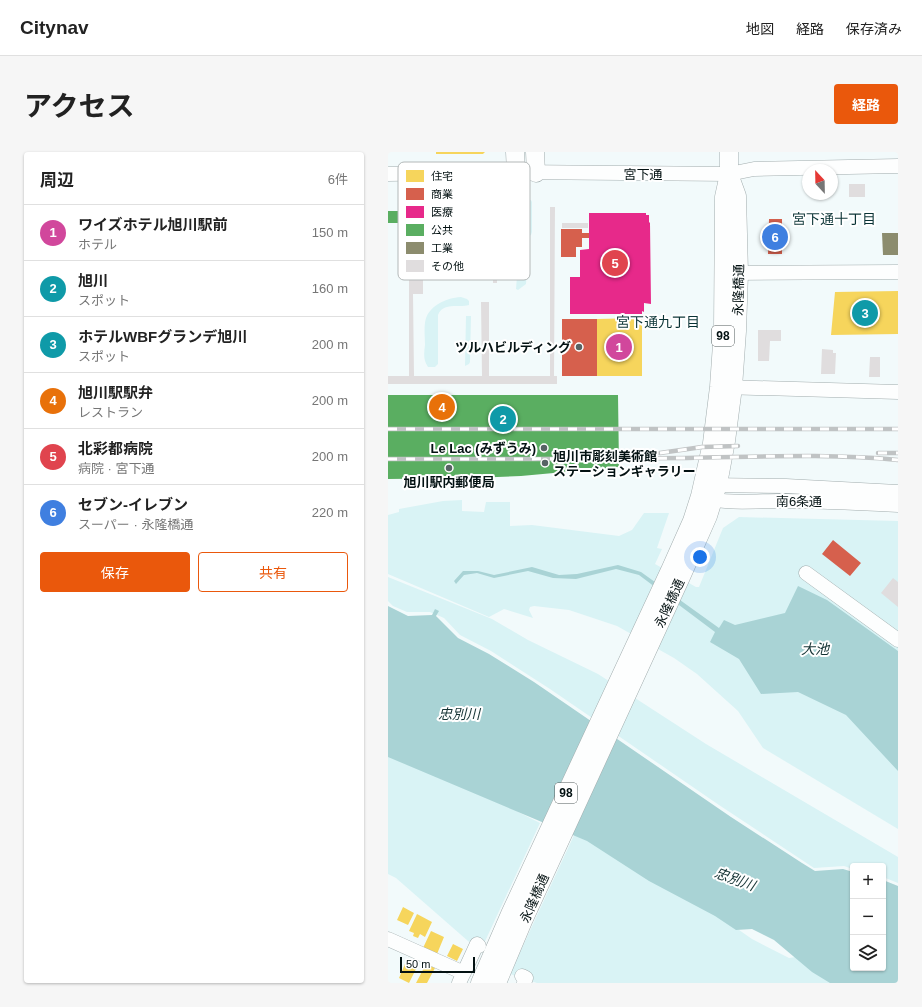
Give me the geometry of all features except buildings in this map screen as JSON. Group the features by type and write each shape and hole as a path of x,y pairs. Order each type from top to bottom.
{"main road":[{"path":"536,152 536,173"},
{"name":"永隆橋通","path":"480,983 517,918 676,573 692,521 708,491 726,441 726,387 737,331 731,273 738,196 729,174 730,152"},
{"name":"永隆橋通","path":"497,983 517,918"}],"street":[{"name":"宮下通","path":"530,173 729,174 754,169 898,166"},
{"name":"宮下通","path":"388,174 398,174"},
{"path":"731,273 898,272"},
{"path":"726,387 898,392"},
{"name":"南6条通","path":"708,491 786,486 898,492"},
{"name":"南6条通","path":"708,491 898,505"},
{"path":"806,574 898,640"},
{"path":"388,939 462,978 477,944 479,946"}],"shaded area":[{"path":"530,200 532,202 532,232 530,236"},
{"path":"517,280 526,280 526,284 518,290 516,289"},
{"path":"461,297 469,301 469,305 443,308 438,315 438,364 435,367 428,367 424,356 425,326 429,312 444,301"},
{"path":"466,316 471,316 470,362 465,366"},
{"path":"462,500 462,511 484,512 486,502 510,502 510,526 532,525 619,536 632,530 644,513 669,513 657,548 662,549 655,564 696,587 699,587 723,528 739,517 898,521 898,829 763,748 738,711 697,674 674,658 617,626 569,610 534,606 530,607 529,610 533,618 504,609 489,617 388,574 388,515 399,512 399,509 443,501"},
{"path":"388,577 492,619 528,640 598,674 706,744 898,857 898,883 886,878 886,863 850,863 850,868 844,866 814,868 550,689 491,651 460,635 444,618 430,612 407,612 393,606 388,601"},
{"path":"388,755 473,789 540,823 481,950 468,941 396,878 388,874"},
{"path":"575,833 716,914 752,939 789,958 809,955 856,983 537,983 510,974"}],"water":[{"name":"大池","path":"618,565 641,572 719,628 724,620 735,625 785,613 798,586 827,600 898,651 898,771 846,715 798,692 761,694 739,659 710,642 715,632 639,575 616,569 576,579 553,578 528,571 494,578 477,573 464,575 456,584 454,581 463,571 478,571 494,575 532,567 559,575 577,574"},
{"name":"忠別川","path":"388,606 408,616 432,615 435,609 439,611 436,616 458,638 489,654 534,682 731,817 802,863 815,871 843,869 850,871 850,971 886,971 886,881 898,886 898,983 830,983 812,972 774,940 752,929 736,930 715,916 649,881 587,841 388,757"}],"railway":[{"path":"388,429 898,429"},
{"path":"660,453 702,447 738,446"},
{"path":"878,453 898,453"},
{"path":"388,459 819,456 898,460"}],"place":[{"name":"セブン-イレブン","path":"775,237"},
{"name":"北彩都病院","path":"615,263"},
{"name":"ホテルWBFグランデ旭川","path":"865,313"},
{"name":"ツルハビルディング","path":"579,347"},
{"name":"ワイズホテル旭川駅前","path":"619,347"},
{"name":"旭川駅駅弁","path":"442,407"},
{"name":"旭川","path":"503,419"},
{"name":"Le Lac (みずうみ)","path":"544,448"},
{"name":"旭川市彫刻美術館 ステーションギャラリー","path":"545,463"},
{"name":"旭川駅内郵便局","path":"449,468"}],"district":[{"name":"宮下通十丁目","path":"834,219"},
{"name":"宮下通九丁目","path":"658,322"}]}
